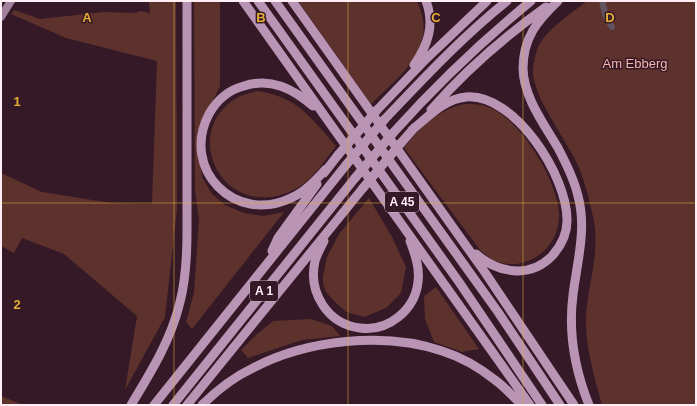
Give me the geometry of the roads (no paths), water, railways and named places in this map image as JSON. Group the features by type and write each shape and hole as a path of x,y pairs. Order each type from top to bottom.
{"highway":[{"path":"131,405 151,373 170,334 184,283 187,244 187,1"},
{"path":"243,1 530,405"},
{"name":"A 45","path":"258,1 459,282 542,405"},
{"name":"A 45","path":"275,1 490,300 560,405"},
{"path":"292,1 448,220 537,348 574,405"},
{"path":"397,89 420,56 427,42 430,28 430,11 426,1"},
{"path":"263,269 278,238 326,169 397,89 452,34 488,1"},
{"name":"A 1","path":"154,405 346,165 384,120 440,62 485,19 507,1"},
{"name":"A 1","path":"173,405 355,178 393,133 417,106 471,52 530,1"},
{"path":"187,405 412,130 454,84 480,59 554,1"},
{"path":"558,1 539,20 529,38 523,59 524,79 532,104 567,165 578,196 581,213 581,241 573,295 571,331 576,366 589,405"},
{"path":"322,114 300,96 286,87 265,83 245,85 230,91 213,107 205,122 200,143 205,167 213,182 225,194 246,204 273,204 291,198 300,193 326,169"},
{"path":"412,130 437,109 456,99 466,97 476,98 485,100 500,107 523,126 550,164 559,182 567,221 562,242 554,254 537,267 525,271 518,271 503,270 495,267 480,257 448,220"},
{"path":"334,224 324,240 315,260 315,289 321,303 329,313 343,322 361,328 376,327 392,321 401,315 410,303 417,289 418,272 416,256 406,230"},
{"path":"202,405 241,374 284,355 332,344 379,341 402,342 427,347 457,357 481,370 497,381 522,405"}],"main road":[{"path":"1,17 11,1"}],"street":[{"path":"602,1 606,17 612,27"}],"park label":[{"name":"Am Ebberg","path":"635,63"}]}
